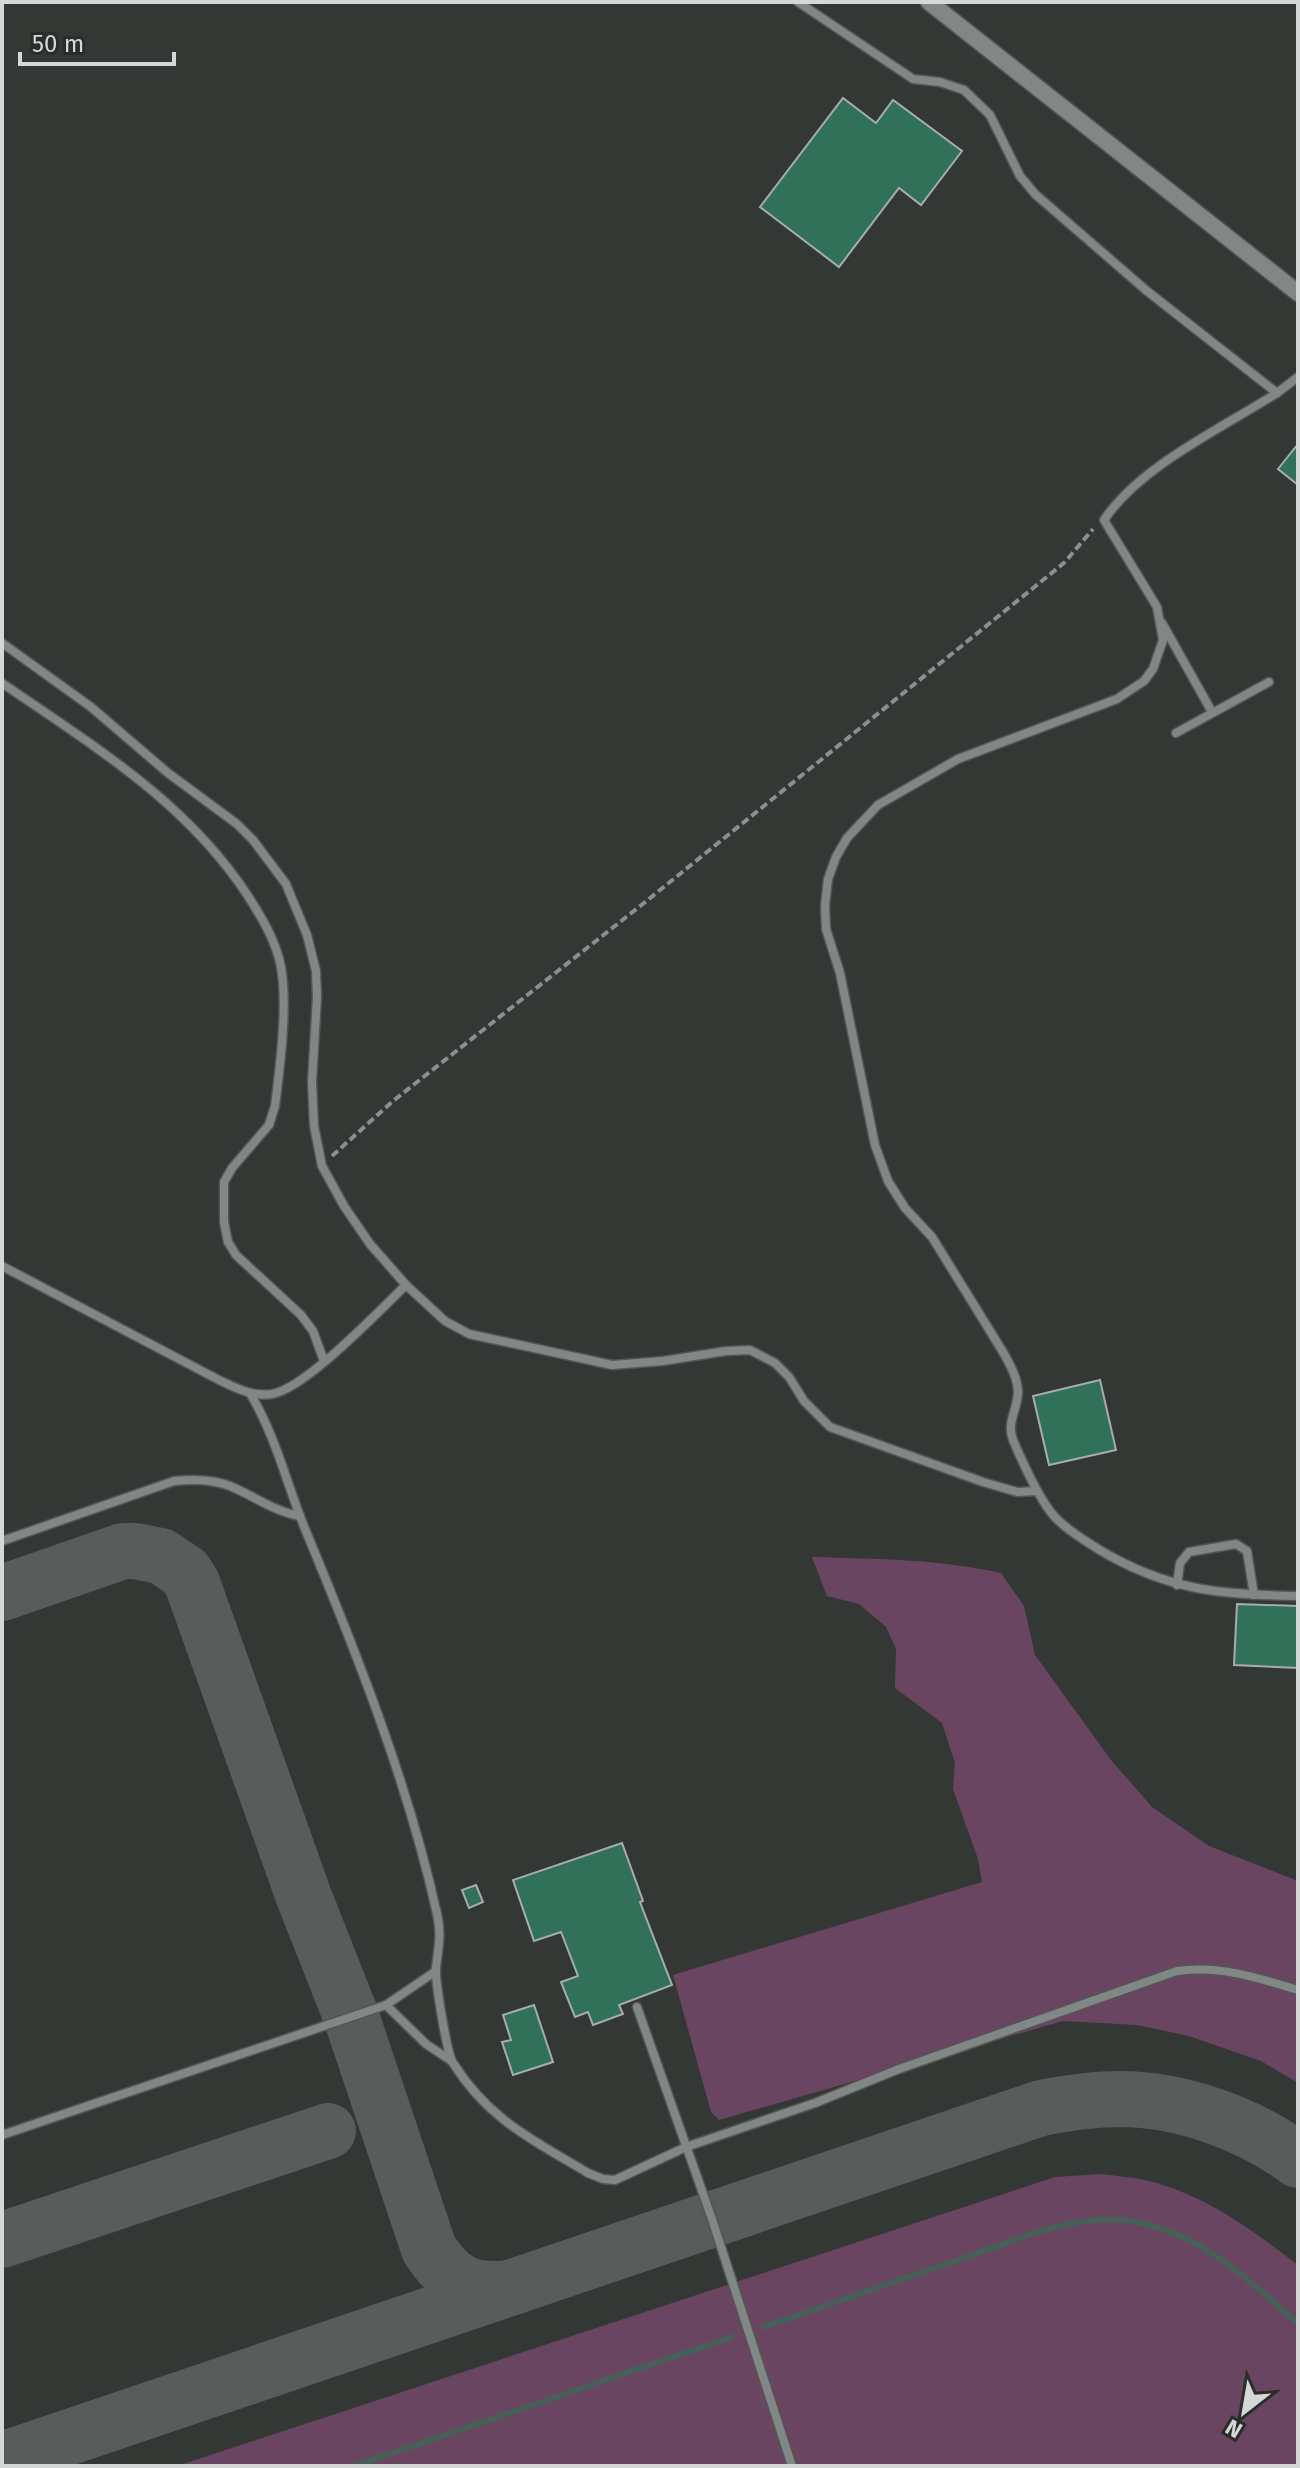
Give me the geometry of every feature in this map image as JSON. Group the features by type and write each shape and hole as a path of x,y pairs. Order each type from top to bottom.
{"street":[{"path":"929,2 1298,293"}],"lane":[{"path":"798,2 913,79 940,82 964,90 990,115 1020,176 1035,194 1147,291 1277,393"},
{"path":"1298,377 1141,478 1114,505 1104,520 1157,607 1161,622 1163,640 1153,669 1144,681 1117,699 958,759 895,793 878,805 847,838 828,879 825,906 826,929 840,973 875,1145 888,1181 905,1208 932,1237 1012,1370 1018,1392 1010,1431 1037,1491 1055,1517 1080,1538 1110,1556 1177,1585 1224,1594 1298,1596"},
{"path":"1161,622 1212,712"},
{"path":"2,643 78,697 168,773 221,810 253,840 286,884 307,935 316,971 312,1082 314,1126 322,1166 352,1219 406,1285 445,1321 469,1334 612,1365 750,1350 775,1363 789,1377 804,1401 830,1427 860,1435 983,1482 1017,1492 1037,1491"},
{"path":"1176,733 1269,682"},
{"path":"2,683 152,789 204,840 264,921 280,965 284,987 276,1097 269,1125 224,1182 224,1222 228,1242 236,1255 301,1315 313,1331 324,1361"},
{"path":"2,1266 251,1395 273,1394 302,1381 406,1285"},
{"path":"251,1395 265,1418 300,1516 352,1643 409,1813 438,1916 441,1940 436,1971 450,2060"},
{"path":"2,1541 174,1481 196,1479 227,1485 288,1514 300,1516"},
{"path":"1177,1585 1180,1563 1189,1552 1236,1544 1247,1551 1254,1595"},
{"path":"386,2005 426,2044 450,2060 502,2121 603,2179 615,2180 686,2147 1177,1971 1214,1969 1298,1990"},
{"path":"2,2135 386,2005 436,1971"},
{"path":"637,2007 792,2466"}],"path":[{"path":"322,1166 393,1101 1048,576 1104,520"}],"shaded area":[{"path":"812,1557 931,1562 1001,1573 1024,1606 1035,1655 1111,1760 1152,1807 1209,1846 1298,1881 1298,2083 1261,2061 1189,2036 1137,2025 1063,2021 719,2120 711,2112 673,1975 982,1882 978,1859 953,1789 955,1763 942,1723 895,1688 896,1649 886,1627 859,1604 827,1596"},
{"path":"1101,2174 1145,2180 1187,2194 1244,2226 1298,2265 1298,2466 177,2466 1055,2177"}],"building":[{"path":"843,98 876,123 893,100 962,151 921,205 899,188 839,267 760,207"},
{"path":"1298,444 1298,485 1278,469"},
{"path":"1100,1380 1116,1450 1049,1465 1033,1396"},
{"path":"1237,1604 1298,1606 1298,1668 1234,1665"},
{"path":"622,1843 643,1901 640,1902 672,1985 619,2005 623,2014 593,2025 588,2012 575,2017 561,1982 578,1976 561,1932 534,1941 513,1880"},
{"path":"476,1885 483,1902 469,1908 462,1890"},
{"path":"534,2005 553,2062 513,2075 502,2042 511,2040 503,2015"}],"waterway":[{"path":"763,2327 1030,2234 1064,2225 1108,2220 1148,2225 1193,2242 1240,2274 1298,2323"},
{"path":"354,2466 732,2337"}],"taxiway":[{"path":"2,1593 123,1551 161,1556 185,1572 192,1583 304,1897 351,2016 429,2249 445,2269 462,2282 483,2289 509,2288"},
{"path":"2,2460 1041,2108 1110,2099 1167,2103 1237,2125 1298,2160"},
{"path":"2,2240 328,2131"}]}
